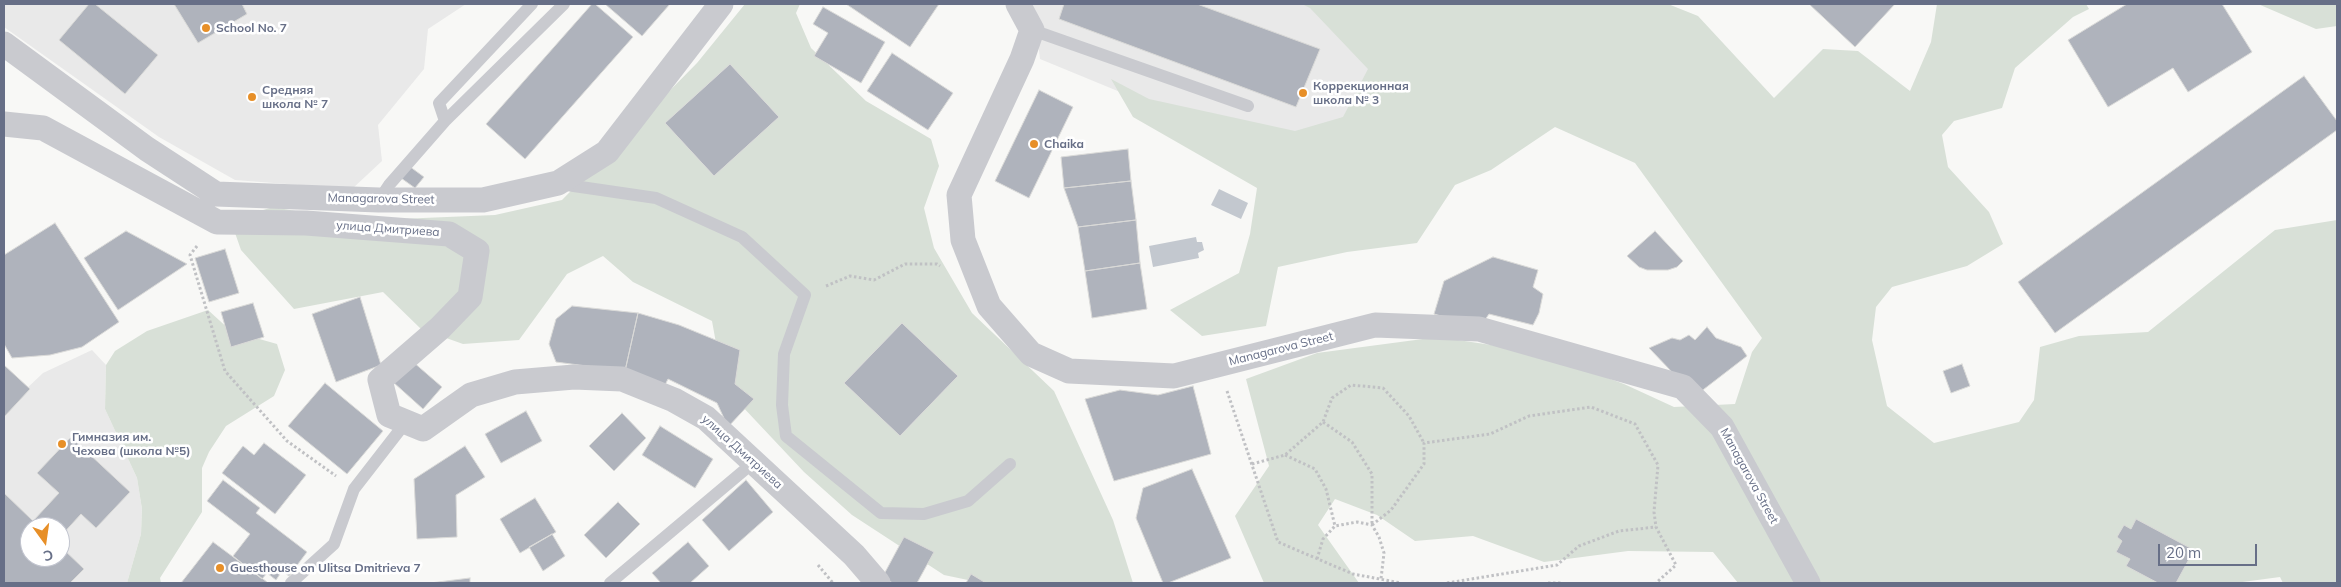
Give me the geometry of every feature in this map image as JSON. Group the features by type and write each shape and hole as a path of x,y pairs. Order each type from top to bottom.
{"street":[{"name":"Managarova Street","path":"4,44 147,149 216,194 379,200 483,200 558,183 608,152 721,4"},
{"path":"1018,4 1032,30"},
{"name":"Managarova Street","path":"1032,30 1022,59 959,196 962,240 989,306 1031,354 1068,371 1174,376 1375,325 1478,329 1683,387 1722,426 1808,583"},
{"path":"4,124 43,128 217,222 306,224 449,234 477,251 470,297 440,328 380,380 389,415 406,422"},
{"name":"улица Дмитриева","path":"406,422 423,429 471,395 515,382 574,377 622,379 674,400 706,418 854,555 878,583"}],"lane":[{"path":"445,121 439,103 532,4"},
{"path":"379,200 389,185 445,121 564,4"},
{"path":"1032,30 1248,106"},
{"path":"558,183 656,198 742,237 804,295 784,354 782,405 786,436 881,513 924,514 968,501 1010,464"},
{"path":"291,583 334,544 354,489 406,422"},
{"path":"610,583 754,462"}],"path":[{"path":"190,255 225,371 287,441 354,489"},
{"path":"850,276 874,280 905,264 937,264 943,270"},
{"path":"1218,365 1278,542 1353,574 1401,583"},
{"path":"1252,464 1284,455 1323,422 1332,398 1351,385 1382,388 1409,416 1424,443 1424,464 1391,510 1372,525 1357,522 1335,526 1323,538 1317,559"},
{"path":"1424,443 1490,434 1529,416 1591,407 1636,424 1658,465 1654,512 1656,526 1676,564 1656,583"},
{"path":"1323,422 1352,442 1372,474 1372,525 1379,537 1384,553 1380,579"},
{"path":"1284,455 1315,469 1326,489 1335,526"},
{"path":"1447,583 1557,565 1579,546 1619,531 1656,526"},
{"path":"1548,583 1561,583"}],"shaded area":[{"name":"Средняя школа № 7","path":"4,4 466,4 428,29 424,69 378,125 382,161 352,189 235,180 159,137 4,27"},
{"path":"745,4 800,4 796,13 811,48 866,101 931,139 939,166 924,208 934,248 972,313 1054,391 1113,520 1133,583 975,583 944,575 852,515 804,472 724,387 712,321 633,282 603,256 567,274 519,340 463,344 421,329 383,292 294,309 241,250 234,230 250,214 273,207 351,221 495,215 562,200 697,63","holes":["730,64 779,117 714,176 665,123","902,323 958,376 900,436 844,383"]},
{"name":"Коррекционная школа № 3","path":"1029,4 1580,4 1381,161 1205,127 1040,59 1035,14"},
{"path":"1302,4 1668,4 1698,16 1774,98 1823,49 1858,51 1910,91 1931,42 1937,4 2086,4 2089,9 2073,17 2015,68 2002,108 1954,121 1942,135 1948,167 1989,212 2003,244 1967,266 1892,287 1876,307 1872,340 1887,406 1934,443 2019,422 2034,400 2040,347 2079,336 2148,332 2275,230 2337,220 2337,583 2283,583 2280,577 2235,583 1738,583 1713,552 1628,551 1544,562 1473,536 1415,541 1377,515 1335,499 1318,525 1359,583 1264,583 1235,516 1269,466 1246,379 1317,353 1438,337 1538,352 1624,384 1674,407 1735,404 1752,352 1762,338 1635,163 1555,127 1491,170 1455,185 1417,243 1347,252 1278,267 1266,326 1202,336 1170,310 1239,273 1250,234 1257,188 1133,117 1111,79 1149,99 1295,131 1343,117 1368,69 1310,8"},
{"path":"2258,4 2337,4 2337,26 2316,29"},
{"path":"1219,189 1248,203 1241,219 1211,205"},
{"path":"1196,237 1197,242 1202,242 1204,250 1198,253 1199,258 1153,267 1149,246"},
{"path":"208,310 231,331 277,344 285,370 274,396 226,426 209,452 202,468 202,512 160,578 161,583 127,583 141,534 142,509 137,478 105,409 106,365 115,351 147,331"},
{"name":"Гимназия им. Чехова (школа №5)","path":"92,350 106,365 105,409 137,478 142,509 141,534 127,583 4,583 4,410 43,373"}],"building":[{"path":"89,4 95,4 158,55 125,94 59,40"},
{"name":"School No. 7","path":"174,4 242,4 247,14 198,43"},
{"path":"592,4 595,4 633,37 525,159 486,124"},
{"path":"605,4 670,4 642,36"},
{"path":"846,4 939,4 910,47"},
{"path":"1064,4 1197,4 1320,49 1296,107 1059,19"},
{"path":"1809,4 1895,4 1855,47"},
{"path":"2127,4 2222,4 2252,52 2188,92 2173,68 2108,107 2068,40"},
{"path":"823,7 885,42 861,83 814,56 828,33 813,24"},
{"path":"892,53 953,93 928,130 867,91"},
{"path":"730,64 779,117 714,176 665,123"},
{"path":"2304,76 2337,121 2337,130 2055,333 2018,282"},
{"name":"Chaika","path":"1039,90 1073,107 1029,198 995,181"},
{"path":"1128,149 1131,181 1064,188 1061,157"},
{"path":"409,166 424,177 415,188 401,178"},
{"path":"1131,181 1136,220 1078,227 1064,188"},
{"path":"1136,220 1140,263 1085,271 1078,227"},
{"path":"55,223 119,322 82,347 50,355 12,358 4,344 4,255"},
{"path":"126,231 187,264 118,310 84,258"},
{"path":"1655,231 1683,261 1677,267 1668,270 1647,270 1639,267 1627,256"},
{"path":"225,249 239,293 209,302 195,258"},
{"path":"1493,257 1538,270 1533,287 1543,294 1539,313 1533,325 1489,314 1480,327 1434,314 1444,281"},
{"path":"1140,263 1147,309 1092,318 1085,271"},
{"path":"360,297 381,365 336,382 312,314"},
{"path":"253,303 264,337 231,347 221,312"},
{"path":"572,306 638,313 625,371 556,362 549,344 556,319"},
{"path":"638,313 679,325 740,350 735,384 754,399 728,427 717,403 668,379 664,387 625,371"},
{"path":"902,323 958,376 900,436 844,383"},
{"path":"1707,327 1716,338 1741,347 1747,356 1695,396 1649,348 1672,338 1680,340 1689,335 1695,340"},
{"path":"412,361 442,387 423,409 393,382"},
{"path":"1962,364 1970,386 1951,393 1943,371"},
{"path":"4,365 30,389 4,417"},
{"path":"325,383 383,431 347,474 288,426"},
{"path":"1193,386 1211,454 1114,481 1085,399 1120,390 1158,395"},
{"path":"526,411 542,441 501,463 485,434"},
{"path":"622,413 646,438 614,471 589,446"},
{"path":"660,426 713,459 695,488 642,455"},
{"path":"71,437 130,492 96,528 81,514 70,526 70,517 37,517 59,493 37,473"},
{"path":"264,443 306,475 275,514 222,473 243,446 254,455"},
{"path":"465,446 485,477 456,495 457,537 417,539 414,479"},
{"path":"1192,469 1231,558 1168,583 1163,583 1136,518 1143,488"},
{"path":"223,480 260,508 256,513 307,552 289,576 282,571 276,580 267,573 262,579 233,556 250,534 207,501"},
{"path":"746,480 773,512 729,551 702,520"},
{"path":"4,493 29,517 20,517 20,567 70,567 70,556 84,569 70,583 4,583"},
{"path":"535,498 556,532 520,553 500,519"},
{"path":"618,502 640,524 606,558 584,535"},
{"path":"2136,519 2194,550 2176,583 2158,583 2126,566 2130,559 2116,552 2122,541 2117,537 2124,525 2131,529"},
{"path":"552,534 565,556 543,571 529,547"},
{"path":"904,537 934,552 917,583 893,583 882,578"},
{"name":"Guesthouse on Ulitsa Dmitrieva 7","path":"213,542 267,582 181,583"},
{"path":"688,542 709,566 690,583 661,583 652,573"},
{"path":"971,574 986,583 966,583"},
{"path":"470,578 470,583 430,583"}],"place":[{"name":"School No. 7","path":"206,28"},
{"name":"Коррекционная школа № 3","path":"1303,93"},
{"name":"Средняя школа № 7","path":"252,97"},
{"name":"Chaika","path":"1034,144"},
{"name":"Гимназия им. Чехова (школа №5)","path":"62,444"},
{"name":"Guesthouse on Ulitsa Dmitrieva 7","path":"220,568"}]}
